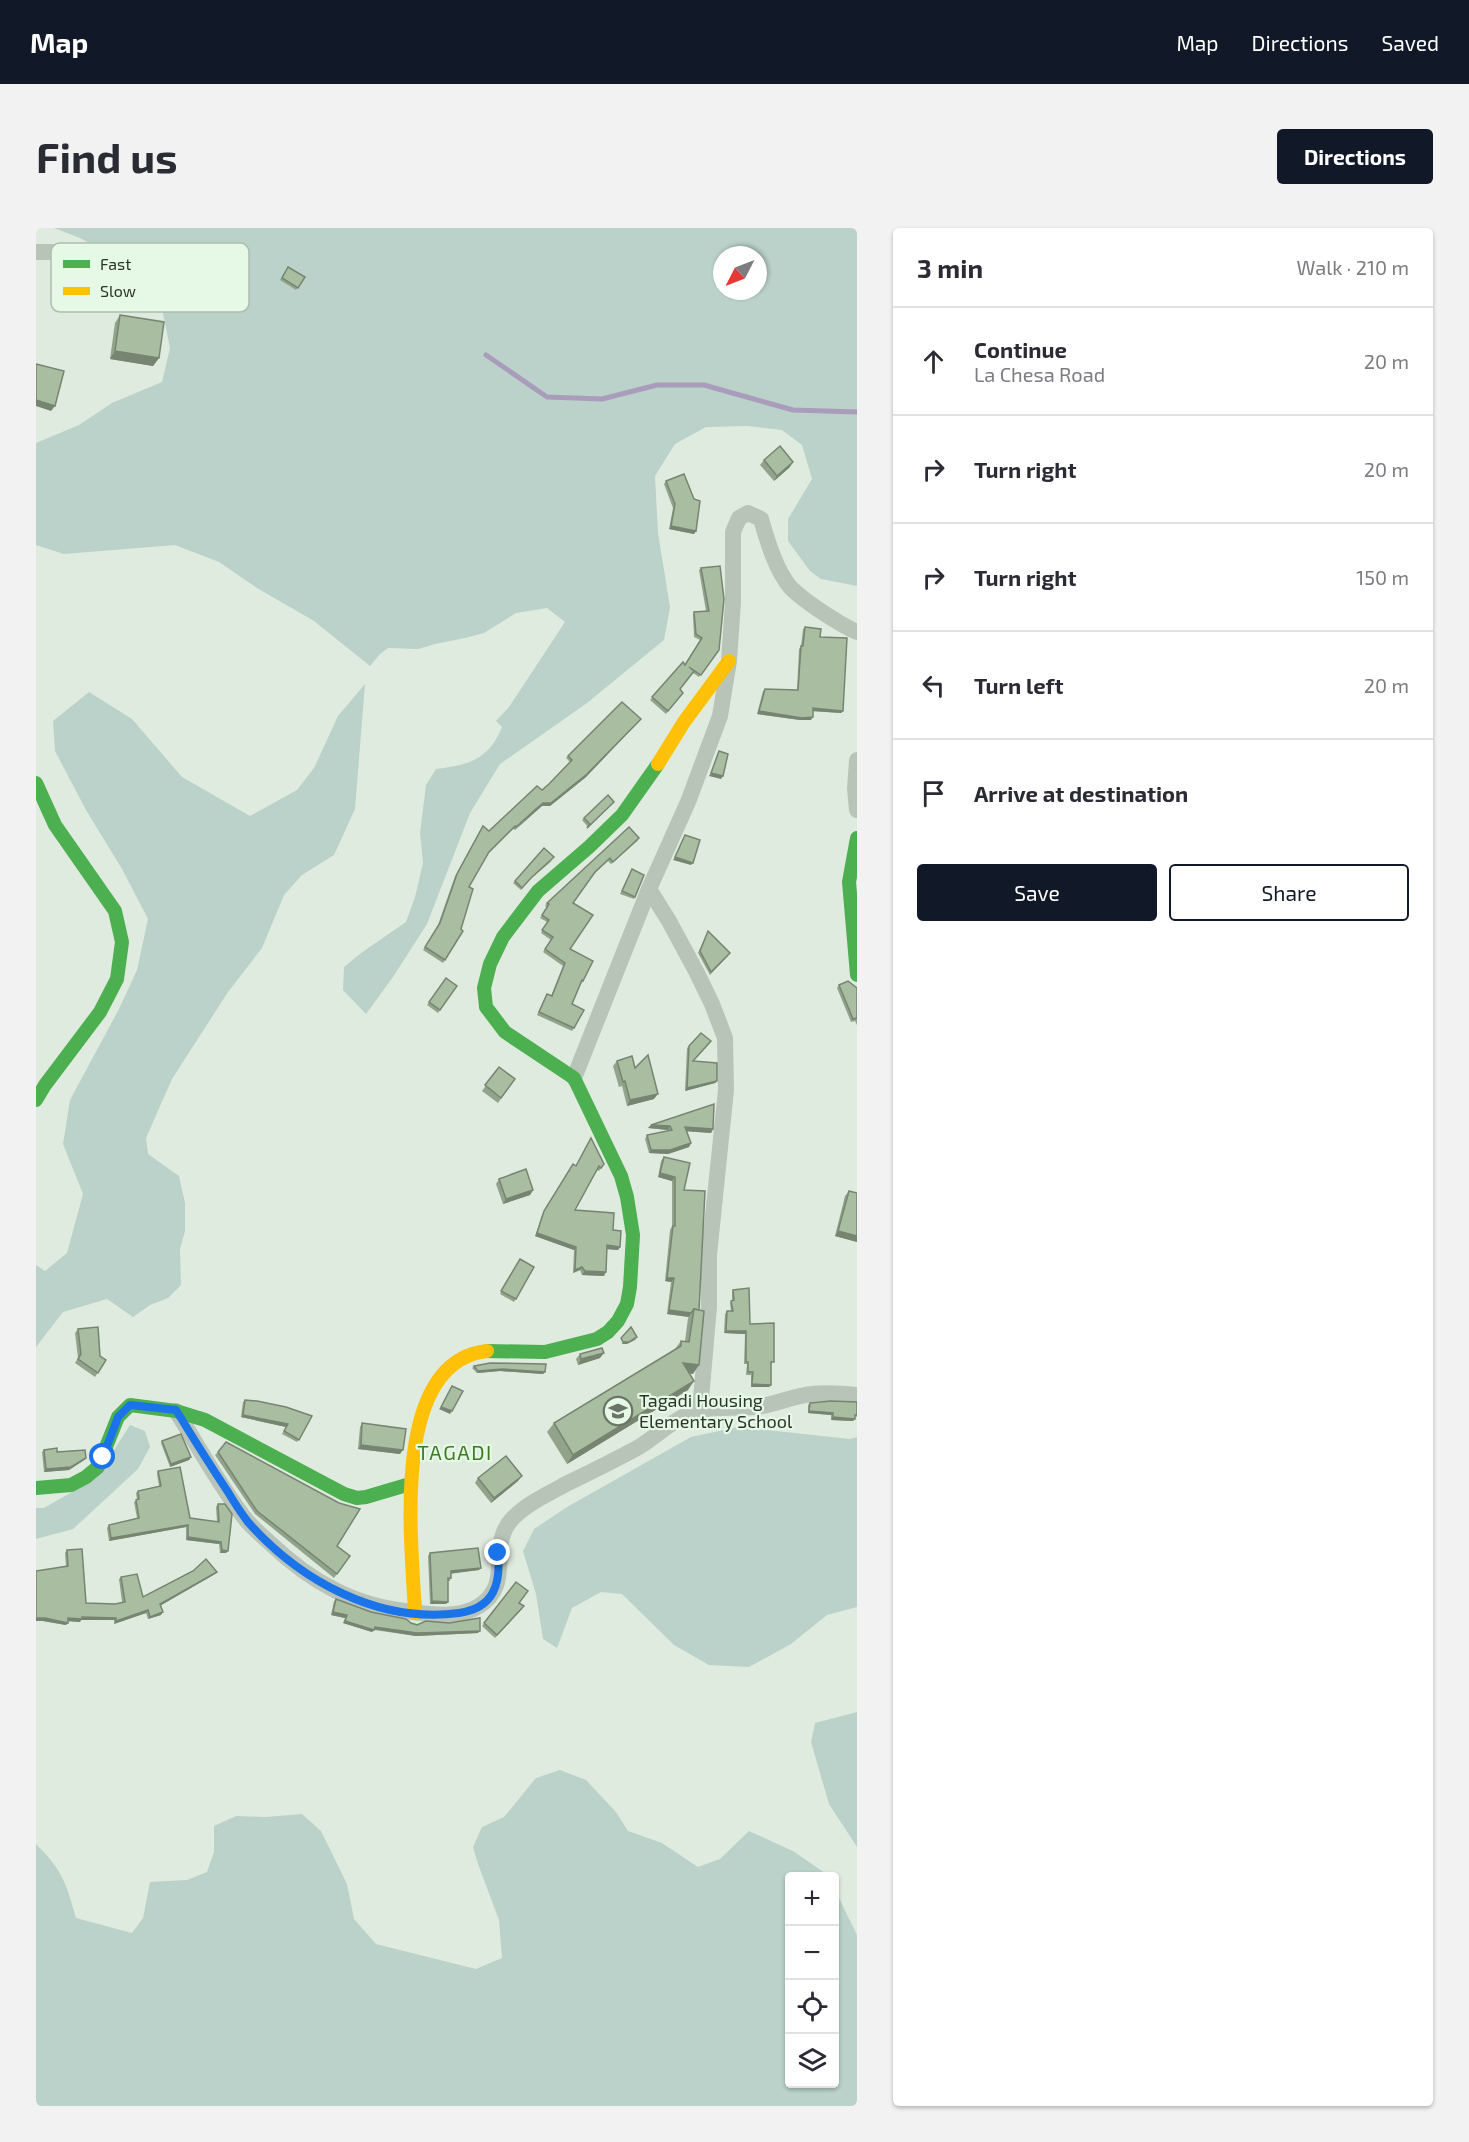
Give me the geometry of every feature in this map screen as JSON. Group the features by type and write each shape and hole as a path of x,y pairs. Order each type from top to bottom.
{"street":[{"path":"574,1078 649,890 688,802 720,716 729,661 733,602 733,532 739,519 748,513 761,519 770,551 791,587 839,625 857,633"},
{"path":"415,1613 410,1484 421,1414 434,1386 454,1362 471,1353 545,1352 597,1339 608,1332 618,1321 627,1304 633,1235 621,1176 574,1078 505,1032 486,1007 484,988 490,964 503,938 538,891 622,815 641,790 684,722 729,661"},
{"path":"857,760 855,789 857,810"},
{"path":"36,783 55,825 115,911 122,942 117,979 100,1012 36,1100"},
{"path":"857,838 849,882 857,975"},
{"path":"649,890 682,945 712,1004 725,1038 726,1090 709,1255 709,1307 700,1410"},
{"path":"176,1410 248,1521 302,1572 336,1591 370,1604 394,1611 443,1615 477,1608 488,1600 497,1587 500,1569 498,1553 502,1533 513,1518 534,1501 641,1445 673,1423 700,1410 771,1405 813,1393 857,1395"},
{"path":"36,1488 71,1485 98,1467 118,1417 130,1405 176,1410 205,1420 357,1498 410,1484"}],"green space":[{"path":"54,228 857,228 857,586 821,579 810,571 788,541 788,519 812,479 802,445 782,430 748,426 706,427 675,444 655,476 658,533 670,607 664,640 587,703 500,764 470,813 427,924 366,1014 343,990 344,967 406,922 423,863 420,833 426,785 436,769 468,763 491,747 502,727 496,721 509,707 565,622 547,608 516,613 484,633 418,649 388,648 370,666 314,621 257,588 219,562 175,545 64,554 36,545 36,443 79,425 112,403 162,382 170,348 163,312 249,312 249,243 89,243"},
{"path":"365,684 355,809 334,855 302,875 284,895 262,948 228,992 172,1079 146,1138 148,1154 179,1176 185,1203 185,1231 180,1249 181,1285 168,1298 150,1305 133,1317 107,1299 63,1312 36,1347 36,1265 45,1271 67,1253 83,1194 63,1144 70,1100 119,1009 137,970 148,919 55,751 53,721 89,692 132,719 182,777 250,816 297,790 314,768 338,716"},
{"path":"130,1425 145,1431 150,1447 138,1469 73,1529 36,1539 36,1508 44,1508 96,1478"},
{"path":"738,1427 850,1439 857,1437 857,1607 827,1615 791,1644 749,1667 709,1665 674,1645 622,1594 601,1592 572,1608 557,1648 543,1639 536,1594 523,1551 534,1529 567,1507 691,1437"},
{"path":"857,1712 857,1847 829,1804 811,1742 815,1723"},
{"path":"560,1770 586,1780 616,1812 628,1831 662,1843 698,1867 720,1859 749,1831 793,1851 824,1872 785,1872 785,2088 839,2088 839,1898 857,1935 857,2106 36,2106 36,1844 58,1870 76,1918 132,1933 143,1918 150,1882 187,1880 207,1872 214,1852 214,1826 236,1816 266,1817 302,1814 321,1831 347,1884 354,1919 376,1944 476,1969 502,1958 499,1920 473,1847 482,1827 504,1817 536,1778"}],"building":[{"path":"288,267 305,277 298,288 282,278"},
{"path":"120,315 164,322 159,358 115,351"},
{"path":"36,364 64,371 55,406 36,400"},
{"path":"780,446 793,462 777,476 764,460"},
{"path":"684,474 694,499 700,501 696,531 671,526 675,504 666,481"},
{"path":"720,566 724,599 719,650 701,675 689,667 694,671 680,689 683,693 668,711 652,697 683,662 685,665 702,638 696,634 694,612 709,611 701,568"},
{"path":"805,627 821,629 820,637 847,638 843,711 813,708 813,717 802,718 759,711 765,689 798,690 801,646 803,646"},
{"path":"622,702 641,719 587,774 551,803 543,803 489,852 469,887 473,889 461,929 463,931 445,960 425,947 440,923 457,874 483,826 489,831 537,786 542,790 549,784 572,760 568,756"},
{"path":"719,751 728,754 723,776 711,773"},
{"path":"608,795 614,802 587,828 590,824 584,818"},
{"path":"629,827 639,838 613,862 610,858 595,872 573,903 593,915 570,949 593,961 572,1004 584,1010 574,1028 539,1012 547,994 552,996 565,963 545,949 553,937 542,930 549,920 542,915 549,904 547,903"},
{"path":"685,835 700,840 693,863 675,857"},
{"path":"544,848 554,857 522,888 515,881"},
{"path":"632,869 644,875 635,897 622,891"},
{"path":"708,931 730,953 711,972 700,951"},
{"path":"446,978 457,986 440,1010 429,1002"},
{"path":"848,981 857,988 857,1018 853,1019 839,985"},
{"path":"701,1033 711,1041 693,1061 717,1063 717,1081 687,1088 689,1046"},
{"path":"648,1055 658,1094 630,1100 617,1061 632,1056 635,1068"},
{"path":"499,1067 515,1079 501,1098 485,1085"},
{"path":"714,1104 713,1129 685,1127 691,1143 670,1150 651,1150 647,1135 672,1130 670,1126 651,1125"},
{"path":"591,1138 604,1164 601,1168 599,1166 575,1210 614,1213 613,1230 621,1231 620,1247 607,1245 606,1272 585,1271 582,1267 575,1270 576,1247 537,1233 544,1211 573,1164 576,1166"},
{"path":"664,1157 690,1163 684,1190 705,1191 699,1310 694,1309 691,1313 669,1310 674,1278 667,1278 673,1226 675,1226 675,1177 660,1173"},
{"path":"526,1169 533,1190 506,1199 499,1179"},
{"path":"849,1191 857,1193 857,1236 838,1231"},
{"path":"520,1259 534,1267 516,1299 501,1291"},
{"path":"749,1288 750,1324 774,1323 774,1362 771,1362 771,1385 752,1384 753,1372 748,1372 748,1362 746,1362 746,1331 726,1331 727,1311 733,1311 731,1301 734,1300 733,1290"},
{"name":"Tagadi Housing Elementary School","path":"694,1309 704,1311 699,1365 683,1363 694,1381 573,1455 554,1423 681,1346 681,1341 689,1342"},
{"path":"98,1327 100,1356 106,1360 98,1373 78,1359 81,1354 78,1329"},
{"path":"631,1327 637,1337 629,1342 623,1342 621,1338"},
{"path":"602,1348 604,1353 581,1359 580,1354"},
{"path":"490,1363 546,1364 545,1372 502,1369 478,1371 474,1366"},
{"path":"452,1386 463,1391 452,1411 441,1407"},
{"path":"245,1400 286,1407 312,1416 299,1440 284,1431 288,1424 243,1415"},
{"path":"857,1402 857,1416 855,1415 855,1419 833,1417 833,1413 809,1411 810,1403"},
{"path":"362,1423 406,1429 403,1450 361,1445"},
{"path":"181,1434 191,1457 171,1464 162,1441"},
{"path":"226,1442 339,1503 360,1509 337,1546 350,1556 337,1574 257,1511 218,1452"},
{"path":"57,1448 57,1452 85,1450 86,1458 71,1467 46,1469 44,1450"},
{"path":"506,1456 522,1476 494,1498 478,1478"},
{"path":"180,1467 190,1518 219,1522 218,1504 225,1504 232,1514 228,1551 222,1550 221,1542 188,1537 188,1525 111,1538 109,1525 139,1518 136,1500 139,1499 138,1491 161,1486 158,1471"},
{"path":"478,1548 481,1568 451,1571 451,1578 448,1578 448,1602 432,1601 430,1553"},
{"path":"82,1549 86,1603 125,1602 121,1577 137,1574 143,1597 193,1571 206,1559 217,1572 160,1604 163,1612 150,1617 148,1610 116,1621 116,1618 82,1617 82,1619 68,1618 68,1623 36,1618 36,1571 68,1566 67,1550"},
{"path":"516,1582 528,1591 519,1603 524,1606 497,1635 484,1623"},
{"path":"336,1599 371,1612 406,1619 417,1625 426,1621 449,1623 480,1618 480,1631 417,1633 375,1627 374,1630 345,1621 347,1615 333,1612"}],"waterway":[{"path":"486,355 547,397 602,399 657,385 704,385 793,410 857,412"}],"traffic: fast":[{"path":"487,1351 545,1352 597,1339 608,1332 618,1321 627,1304 633,1235 621,1176 574,1078 505,1032 486,1007 484,988 490,964 503,937 538,891 622,815 658,764"},
{"path":"36,783 55,825 115,911 122,942 117,979 100,1012 36,1100"},
{"path":"857,838 849,882 857,975"},
{"path":"36,1488 71,1485 98,1467 118,1417 130,1405 176,1411 205,1420 344,1494 357,1498 410,1484"}],"traffic: slow":[{"path":"658,764 684,722 729,661"},
{"path":"415,1613 411,1503 413,1460 420,1421 434,1387 456,1363 487,1351"}],"place":[{"name":"Tagadi Housing Elementary School","path":"618,1411"}],"district":[{"name":"TAGADI","path":"455,1453"}],"route":[{"path":"103,1457 107,1441 118,1417 130,1405 176,1410 248,1521 276,1549 302,1572 336,1591 394,1611 443,1615 477,1608 488,1600 497,1587 500,1569 498,1553"}]}
